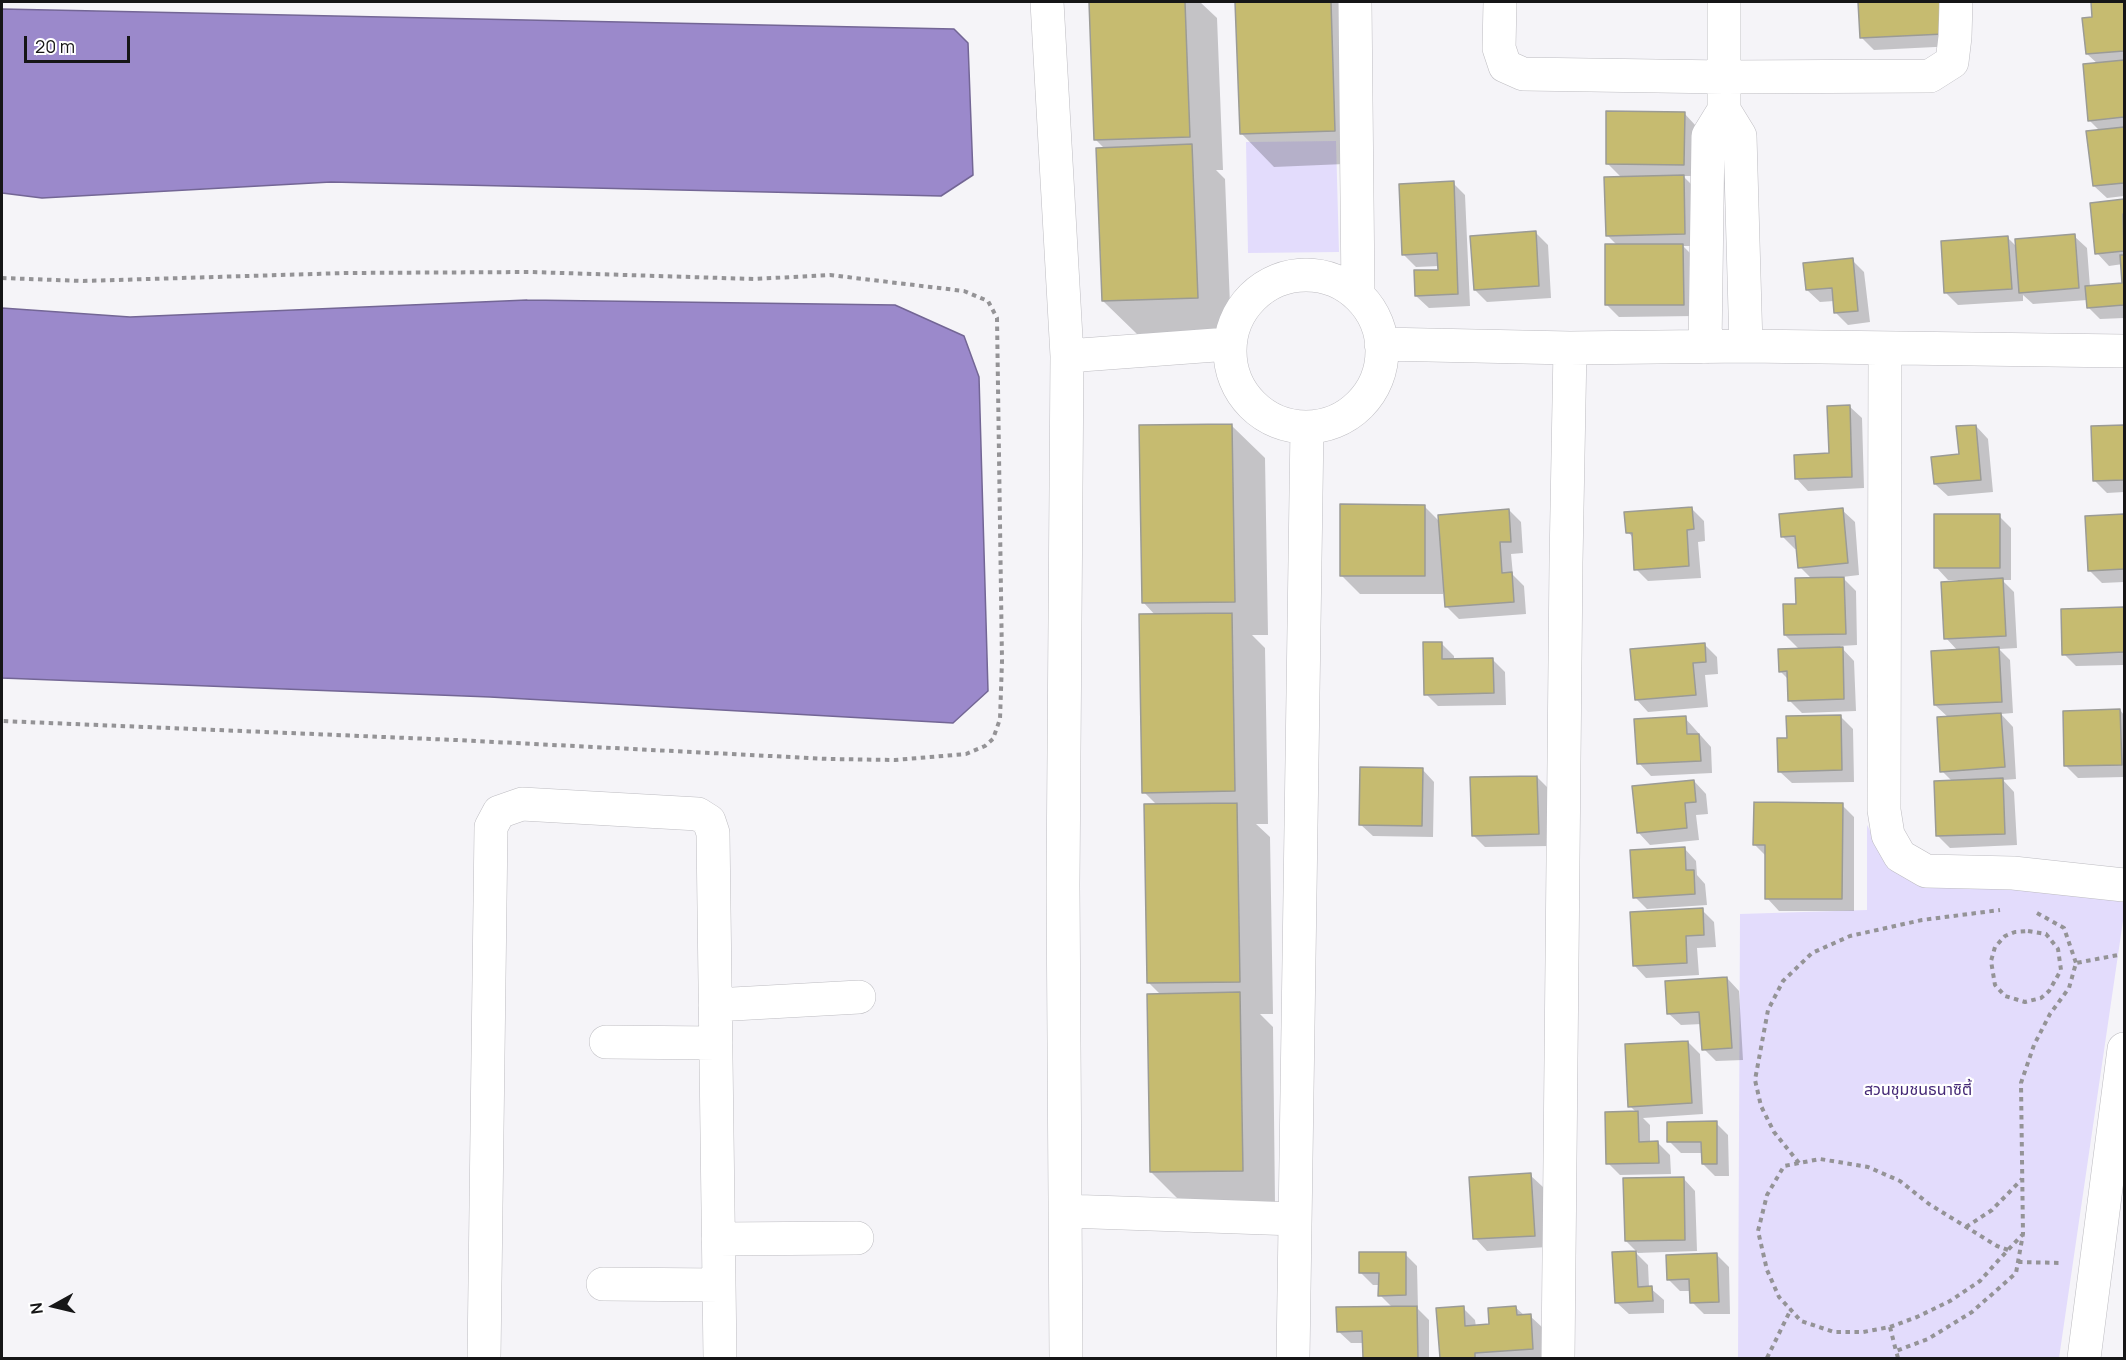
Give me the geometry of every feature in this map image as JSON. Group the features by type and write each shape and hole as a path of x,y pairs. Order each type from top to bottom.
{"street":[{"path":"1047,2 1067,356 1063,872 1066,1359"},
{"path":"1355,2 1358,294"},
{"path":"1500,2 1499,48 1505,66 1523,74 1724,77 1930,76 1952,62 1956,2"},
{"path":"1724,2 1724,110 1740,136 1746,346"},
{"path":"1705,347 1708,136 1724,110"},
{"path":"1305,274 1334,279 1358,294 1374,317 1382,344 1380,369 1370,392 1353,411 1331,423 1307,427 1282,423 1259,411 1242,393 1232,369 1229,344 1236,318 1253,295 1277,279 1305,274"},
{"path":"1067,356 1229,344"},
{"path":"1382,344 1570,348 1746,346 2124,351"},
{"path":"1558,1359 1565,596 1570,348"},
{"path":"1885,349 1884,810 1888,835 1900,856 1926,871 2013,873 2124,885"},
{"path":"1293,1359 1307,427"},
{"path":"484,1359 491,827 500,812 522,804 698,814 709,821 713,833 720,1359"},
{"path":"715,1005 859,997"},
{"path":"606,1042 716,1043"},
{"path":"2084,1359 2124,1049"},
{"path":"1065,1211 1295,1219"},
{"path":"718,1239 857,1238"},
{"path":"603,1284 719,1285"}],"path":[{"path":"2,278 82,281 346,273 507,272 754,279 830,275 964,291 988,301 997,318 1002,661 1000,719 993,739 985,746 966,754 895,760 2,722"},
{"path":"1800,1163 1774,1132 1761,1106 1755,1080 1768,1010 1784,981 1812,953 1850,936 1922,920 2005,909"},
{"path":"1896,1351 1928,1339 1972,1311 2016,1273 2023,1234 2021,1083 2034,1045 2050,1014 2069,988 2076,963 2064,928 2035,912"},
{"path":"2028,931 2046,934 2058,949 2061,970 2049,991 2041,998 2025,1002 2005,996 1995,985 1991,961 1995,947 2005,936 2028,931"},
{"path":"2076,963 2118,955"},
{"path":"2008,1250 1929,1204 1900,1181 1868,1167 1820,1159 1784,1166 1767,1196 1758,1231 1767,1270 1779,1297 1801,1321 1834,1332 1863,1332 1890,1327 1917,1317 1950,1300 1980,1281 2023,1234"},
{"path":"1966,1227 1992,1210 2023,1179"},
{"path":"2018,1262 2073,1263"},
{"path":"1767,1359 1791,1309"},
{"path":"1890,1327 1898,1359"}],"green space":[{"path":"1336,141 1339,252 1248,253 1246,142"},
{"name":"สวนชุมชนธนาซิตี้","path":"1867,825 1882,853 2124,899 2124,914 2059,1358 1738,1358 1740,914 1867,910"}],"shaded area":[{"path":"2,9 954,29 968,43 973,175 941,196 331,182 42,198 2,193"},
{"path":"527,300 895,305 964,336 979,377 988,691 953,723 490,697 2,678 2,308 130,317"}],"building":[{"path":"1089,2 1185,2 1190,137 1094,140"},
{"path":"1235,2 1331,2 1335,131 1240,134"},
{"path":"1858,2 1943,2 1944,34 1860,38"},
{"path":"2091,2 2124,2 2124,51 2086,54 2082,18 2092,17"},
{"path":"2124,60 2124,117 2088,121 2083,64"},
{"path":"1606,111 1685,112 1684,165 1606,164"},
{"path":"2124,127 2124,183 2093,186 2086,131"},
{"path":"1192,144 1198,298 1102,301 1096,148"},
{"path":"1684,175 1685,234 1606,236 1604,177"},
{"path":"1454,181 1458,294 1415,296 1414,270 1438,270 1437,253 1402,255 1399,184"},
{"path":"2124,199 2124,251 2095,254 2090,203"},
{"path":"1536,231 1539,286 1474,290 1470,236"},
{"path":"2075,234 2079,288 2019,293 2015,239"},
{"path":"2008,236 2012,289 1944,293 1941,241"},
{"path":"1605,244 1683,244 1684,305 1605,305"},
{"path":"2120,255 2124,255 2124,305 2087,308 2085,286 2122,283"},
{"path":"1853,258 1858,311 1834,313 1832,288 1806,290 1803,263"},
{"path":"1850,405 1852,477 1795,479 1794,455 1829,453 1827,406"},
{"path":"1232,424 1235,602 1142,603 1139,425"},
{"path":"1976,425 1981,480 1934,484 1931,457 1959,454 1956,426"},
{"path":"2124,425 2124,480 2093,481 2091,426"},
{"path":"1340,504 1425,505 1425,576 1340,576"},
{"path":"1692,507 1694,529 1687,530 1689,566 1634,570 1632,533 1626,533 1624,512"},
{"path":"1843,508 1848,563 1798,568 1795,536 1781,537 1779,514"},
{"path":"1509,509 1511,542 1500,542 1502,573 1512,572 1514,602 1445,607 1438,515"},
{"path":"1934,514 2000,514 2000,568 1934,568"},
{"path":"2124,514 2124,569 2088,571 2085,516"},
{"path":"1844,577 1846,634 1784,635 1783,604 1796,604 1795,578"},
{"path":"2003,578 2006,636 1944,639 1941,582"},
{"path":"2124,607 2124,652 2062,655 2061,609"},
{"path":"1232,613 1235,791 1142,793 1139,614"},
{"path":"1423,642 1442,642 1442,659 1493,658 1494,693 1424,695"},
{"path":"1705,643 1706,662 1693,663 1696,695 1635,700 1630,649"},
{"path":"1843,647 1844,699 1788,701 1787,671 1779,672 1778,649"},
{"path":"1999,647 2002,702 1934,705 1931,651"},
{"path":"2120,709 2122,765 2064,766 2063,711"},
{"path":"2001,713 2005,767 1940,772 1937,717"},
{"path":"1841,715 1842,770 1778,772 1777,738 1787,738 1786,716"},
{"path":"1686,716 1687,734 1699,734 1701,761 1637,764 1634,719"},
{"path":"1360,767 1423,768 1422,826 1359,825"},
{"path":"1537,776 1539,834 1472,836 1470,777"},
{"path":"2003,778 2005,834 1936,836 1934,781"},
{"path":"1694,780 1696,802 1685,803 1687,828 1637,833 1632,786"},
{"path":"1754,802 1843,803 1842,899 1765,899 1765,845 1753,845"},
{"path":"1237,803 1240,982 1147,983 1144,804"},
{"path":"1685,847 1686,870 1694,870 1695,894 1633,898 1630,850"},
{"path":"1703,908 1704,935 1686,936 1687,963 1633,966 1630,912"},
{"path":"1727,977 1732,1048 1702,1050 1699,1012 1667,1014 1665,981"},
{"path":"1240,992 1243,1171 1150,1172 1147,994"},
{"path":"1688,1041 1692,1103 1628,1107 1625,1044"},
{"path":"1638,1111 1639,1142 1658,1141 1659,1163 1606,1164 1605,1112"},
{"path":"1717,1121 1717,1164 1702,1164 1701,1142 1667,1142 1667,1122"},
{"path":"1531,1173 1535,1236 1473,1239 1469,1177"},
{"path":"1684,1177 1685,1240 1625,1241 1623,1178"},
{"path":"1636,1251 1638,1287 1652,1286 1653,1301 1615,1303 1612,1252"},
{"path":"1359,1252 1406,1252 1406,1295 1378,1296 1379,1273 1359,1273"},
{"path":"1717,1253 1719,1302 1690,1303 1689,1279 1667,1280 1666,1255"},
{"path":"1417,1306 1418,1358 1363,1358 1362,1331 1337,1332 1336,1307"},
{"path":"1464,1306 1465,1326 1489,1324 1488,1308 1516,1306 1517,1315 1531,1314 1533,1349 1475,1353 1475,1358 1440,1358 1436,1308"}]}
